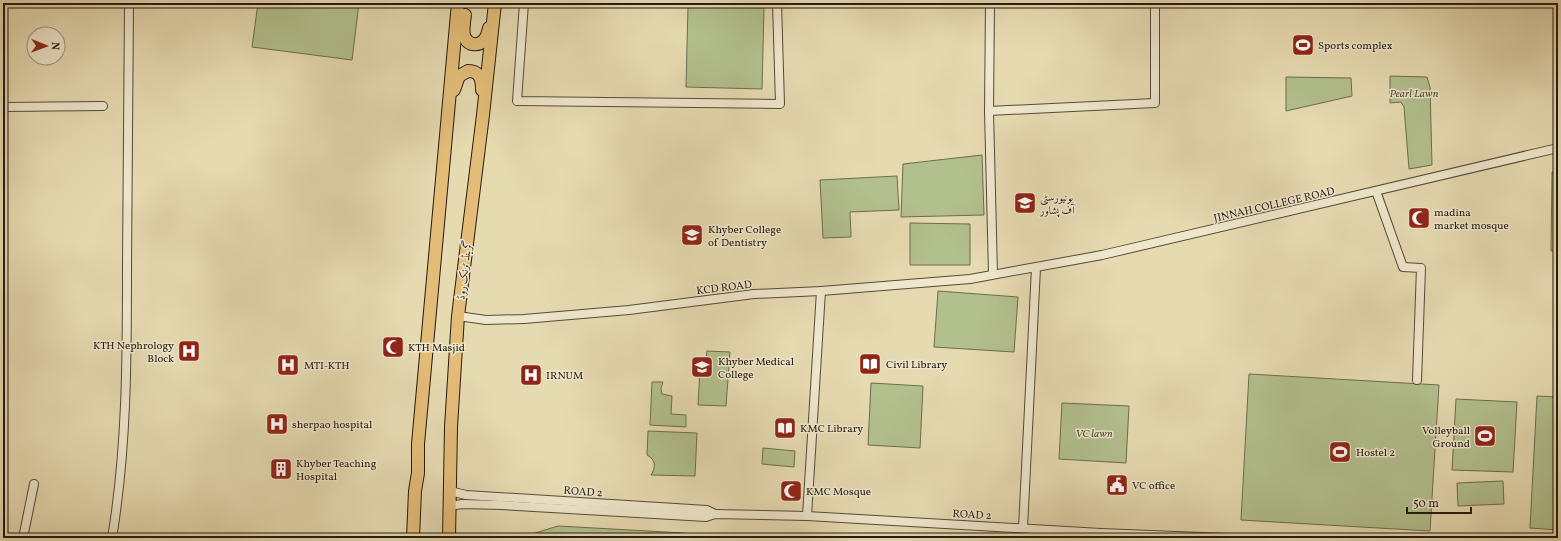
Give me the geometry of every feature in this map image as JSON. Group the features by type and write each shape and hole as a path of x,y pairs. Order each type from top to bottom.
{"highway":[{"path":"413,538 415,491 418,473 418,444 458,3"},
{"path":"466,3 464,36 468,42 477,44 481,43 485,39 495,3"},
{"name":"گرینڈ ٹرنک روڈ","path":"449,538 451,427 458,316 483,115 495,3"},
{"path":"446,134 449,106 455,85 459,76 468,71 475,72 480,78 483,115"}],"street":[{"path":"112,538 125,425 129,3"},
{"path":"524,3 517,101 780,104 777,3"},
{"path":"990,3 989,110 993,274"},
{"path":"989,110 1155,103 1155,3"},
{"path":"3,107 103,106"},
{"name":"JINNAH COLLEGE ROAD","path":"993,274 1036,268 1102,255 1558,148"},
{"path":"1376,191 1403,267 1421,268 1417,380"},
{"path":"1024,528 1036,268"},
{"name":"KCD ROAD","path":"458,316 486,320 524,319 629,310 754,294 821,292 970,279 993,274"},
{"path":"807,516 821,292"},
{"path":"23,538 34,484"},
{"name":"ROAD 2","path":"450,491 466,495 707,510 715,514"},
{"name":"ROAD 2","path":"450,506 462,504 500,505 706,517 715,514 807,516 1146,535 1227,538"}],"green space":[{"path":"258,3 359,3 352,60 252,47"},
{"path":"688,6 764,8 762,89 686,87"},
{"name":"Pearl Lawn","path":"1390,76 1427,77 1430,87 1432,165 1409,169 1404,107 1401,102 1390,103"},
{"path":"1286,77 1351,78 1352,96 1286,111"},
{"path":"982,155 984,215 901,217 903,164"},
{"path":"1552,172 1558,172 1558,251 1551,251"},
{"path":"897,176 899,210 850,212 851,237 823,238 820,180"},
{"path":"910,223 970,224 970,265 910,265"},
{"path":"938,291 1018,297 1014,352 934,347"},
{"path":"707,351 730,352 726,406 698,405 700,369 705,369"},
{"name":"Hostel 2","path":"1249,374 1439,385 1430,531 1241,520"},
{"path":"652,382 663,382 661,388 662,394 672,396 671,414 686,415 686,427 650,425"},
{"path":"871,383 923,386 920,448 868,445"},
{"path":"1537,396 1558,397 1558,530 1530,528"},
{"name":"Volleyball Ground","path":"1456,399 1517,402 1513,472 1452,470"},
{"name":"VC lawn","path":"1062,403 1129,406 1126,463 1059,459"},
{"path":"648,431 697,433 695,476 651,475 654,469 654,461 647,455"},
{"path":"763,448 795,451 794,467 762,464"},
{"path":"1503,481 1504,504 1458,506 1457,483"},
{"path":"558,526 684,533 684,538 519,538"}],"place":[{"name":"Sports complex","path":"1303,45"},
{"name":"یونیورسٹی آف پشاور","path":"1025,203"},
{"name":"madina market mosque","path":"1419,218"},
{"name":"Khyber College of Dentistry","path":"692,235"},
{"name":"KTH Masjid","path":"393,347"},
{"name":"KTH Nephrology Block","path":"189,351"},
{"name":"Civil Library","path":"870,364"},
{"name":"MTI-KTH","path":"288,365"},
{"name":"Khyber Medical College","path":"702,367"},
{"name":"IRNUM","path":"531,375"},
{"name":"sherpao hospital","path":"277,424"},
{"name":"KMC Library","path":"785,428"},
{"name":"Volleyball Ground","path":"1485,436"},
{"name":"Hostel 2","path":"1340,452"},
{"name":"Khyber Teaching Hospital","path":"281,469"},
{"name":"VC office","path":"1117,485"},
{"name":"KMC Mosque","path":"791,491"}]}
